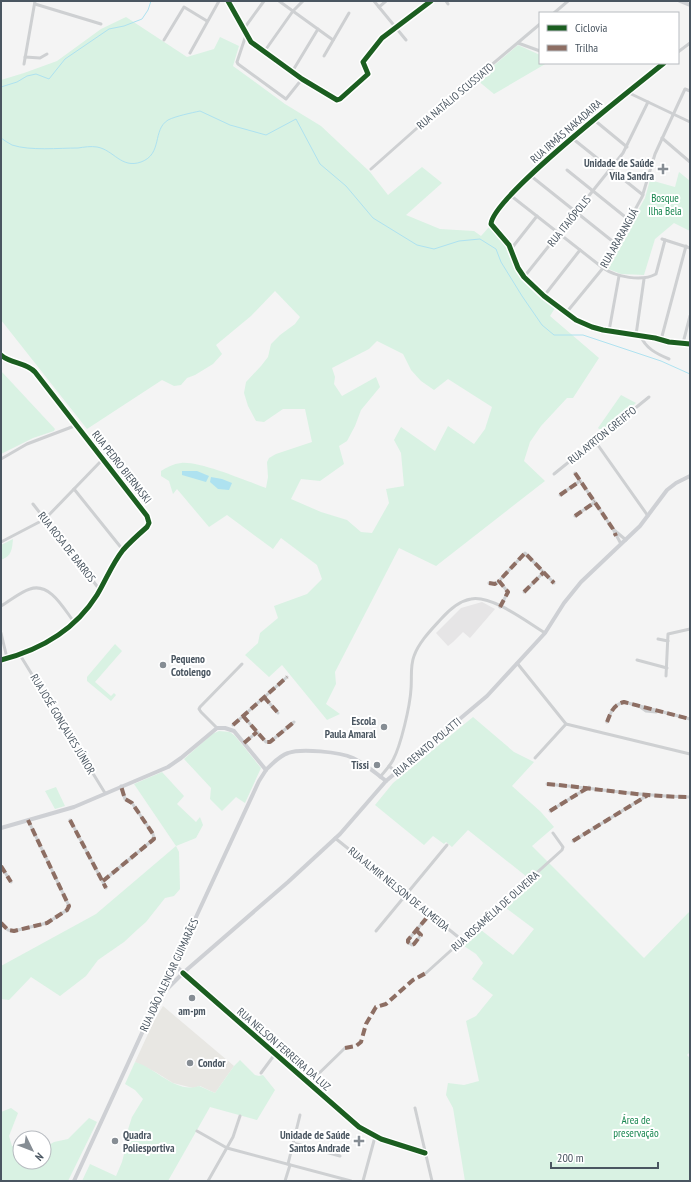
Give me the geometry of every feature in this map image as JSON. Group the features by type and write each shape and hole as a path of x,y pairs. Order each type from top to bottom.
{"main road":[{"path":"680,1 690,5"},
{"name":"RUA RENATO POLATTI","path":"153,1009 168,988 183,973 288,882 335,838 386,781 483,700 544,633 564,603 592,571 626,540 648,516 667,490 676,483 690,476"},
{"path":"1,828 68,808 172,765 217,728 232,730 266,770 285,754 294,751 305,751 346,755 357,760 386,781"},
{"name":"RUA JOÃO ALENCAR GUIMARÃES","path":"74,1181 153,1009 266,770"},
{"name":"RUA NELSON FERREIRA DA LUZ","path":"175,962 177,967 183,973"}],"street":[{"path":"190,53 219,1"},
{"path":"228,1 251,42 302,79 337,100 367,75 368,72 364,65 364,61 379,41 431,1"},
{"path":"243,30 264,1"},
{"path":"279,1 333,40"},
{"path":"264,52 293,11 303,1"},
{"path":"374,1 406,40"},
{"path":"379,7 386,1"},
{"path":"555,12 568,1"},
{"path":"24,64 35,2 101,24"},
{"path":"164,40 184,7 207,21"},
{"path":"324,56 349,13"},
{"name":"RUA NATÁLIO SCUSSIATO","path":"371,169 425,121 539,25"},
{"path":"292,72 318,28"},
{"path":"246,34 237,62 238,64 286,99 302,79"},
{"path":"518,43 539,51"},
{"path":"679,51 690,43"},
{"path":"685,46 690,49"},
{"path":"25,57 40,58 47,54"},
{"name":"RUA IRMÃS NAKADAIRA","path":"511,248 490,224 497,211 510,195 593,119 663,64"},
{"name":"RUA ARARANGUÁ","path":"566,313 603,268 643,195 653,159 685,89 690,91"},
{"path":"627,92 690,122"},
{"name":"RUA ITAIÓPOLIS","path":"524,277 627,147 648,102"},
{"path":"593,119 627,147"},
{"path":"572,138 643,195"},
{"path":"662,138 690,162"},
{"path":"567,170 629,220"},
{"path":"531,176 616,244"},
{"path":"510,195 603,268 619,276 644,278 657,273 664,240 688,247 661,340"},
{"path":"537,216 511,248 518,268 524,277 544,296 566,313 586,325 608,331 690,344"},
{"path":"544,296 580,250"},
{"path":"608,331 619,276"},
{"path":"636,335 644,278"},
{"path":"683,343 690,316"},
{"path":"641,336 643,342 647,346 659,355 669,359"},
{"name":"RUA PEDRO BIERNASKI","path":"1,355 7,360 26,365 32,369 147,516 149,523 147,527 123,550"},
{"name":"RUA AYRTON GREIFFO","path":"554,474 649,397"},
{"path":"1,459 33,441 77,425"},
{"path":"595,441 648,516"},
{"path":"1,542 45,519 103,459"},
{"path":"575,473 613,529 621,544"},
{"path":"560,495 580,481"},
{"path":"1,660 20,655 59,636 90,605 123,550 74,489"},
{"path":"575,516 595,502"},
{"name":"RUA ROSA DE BARROS","path":"34,504 100,590"},
{"path":"613,529 626,540"},
{"path":"489,583 495,584 499,581 524,553 554,583"},
{"path":"524,592 544,572"},
{"path":"499,581 508,592 500,606"},
{"path":"1,606 28,590 40,588 52,594 74,622"},
{"path":"380,776 389,766 396,754 400,741 411,692 413,658 419,645 446,614 461,603 478,598 500,606 544,633"},
{"path":"666,676 668,634 690,629"},
{"path":"1,633 7,658"},
{"path":"658,639 668,641"},
{"name":"RUA JOSÉ GONÇALVES JÚNIOR","path":"20,655 105,793"},
{"path":"637,660 666,668"},
{"path":"517,663 566,724 690,754"},
{"path":"217,728 201,712 199,709 200,706 242,664"},
{"path":"233,725 287,677"},
{"path":"264,697 278,713"},
{"path":"607,722 613,709 618,704 624,702 690,719"},
{"path":"243,716 265,741 269,742 294,722"},
{"path":"535,758 566,724"},
{"path":"244,743 258,732"},
{"path":"389,766 396,772"},
{"path":"547,784 589,787 648,795 690,797"},
{"path":"103,882 154,839 153,834 132,803 125,799 121,786"},
{"path":"550,811 589,787"},
{"path":"573,841 648,795"},
{"path":"1,923 11,931 40,925 53,920 67,910 69,906 28,820"},
{"path":"70,820 106,888"},
{"name":"RUA ROSAMÉLIA DE OLIVEIRA","path":"426,973 563,848 553,833"},
{"name":"RUA ALMIR NELSON DE ALMEIDA","path":"335,838 462,940"},
{"path":"376,931 447,846"},
{"path":"1,866 11,882"},
{"path":"416,930 421,935 412,945 408,941 416,930 430,914"},
{"name":"RUA NELSON FERREIRA DA LUZ","path":"183,973 359,1127 375,1137 425,1153"},
{"path":"309,1083 346,1048"},
{"path":"261,1073 276,1054"},
{"path":"415,1108 432,1181"},
{"path":"286,1181 300,1115"},
{"path":"208,1181 235,1134 240,1116"},
{"path":"197,1131 227,1148 352,1181"},
{"path":"363,1181 375,1137"},
{"path":"293,1143 340,1156"}],"shaded area":[{"path":"482,602 495,609 470,638 463,632 448,646 436,633 461,608"},
{"path":"163,1006 234,1066 215,1093 200,1086 193,1088 173,1083 135,1062 154,1021"}],"green space":[{"path":"126,17 187,57 214,49 220,37 239,46 233,66 285,104 321,126 370,172 388,195 422,167 442,183 406,215 440,229 474,231 481,236 489,227 507,245 522,279 555,308 550,316 599,358 573,398 567,398 541,426 530,442 524,461 545,481 436,566 399,548 335,672 336,684 326,704 340,714 327,720 282,665 269,677 245,655 258,643 260,633 278,618 274,606 307,594 322,579 317,565 281,538 273,549 227,515 209,527 177,489 173,494 169,481 161,476 161,471 170,466 181,463 189,463 211,468 266,488 268,477 267,462 269,458 276,454 312,442 305,409 283,409 264,422 256,421 248,406 244,393 246,382 268,357 271,344 295,324 300,317 275,291 251,316 216,345 222,354 213,364 187,378 181,385 174,386 162,380 87,429 1,320 1,80 57,61 101,29","holes":["377,341 403,354 411,370 421,381 434,390 448,379 492,407 485,429 474,444 448,426 435,451 401,427 394,440 401,453 404,486 386,489 389,503 372,533 361,532 347,520 321,512 291,499 301,479 320,481 344,464 339,446 347,441 361,410 380,387 376,377 342,396 334,384 335,377 332,368 369,349"]},
{"path":"518,45 539,55 539,64 545,64 494,94 477,80"},
{"name":"Bosque Ilha Bela","path":"679,172 690,181 690,231 674,223 655,239 644,275 621,274 606,268 645,198 650,180 675,187"},
{"path":"1,371 55,429 54,431 33,438 1,454"},
{"path":"621,395 636,403 602,432 598,428"},
{"path":"13,539 12,549 5,558 1,560 1,545"},
{"path":"115,644 122,651 95,682 111,696 114,693 116,695 111,701 87,681 87,677"},
{"name":"Área de preservação","path":"473,717 514,752 534,762 512,786 541,812 554,827 532,846 644,958 690,911 690,1052 687,1055 690,1058 690,1181 465,1181 453,1108 446,1095 448,1083 464,1085 479,1081 466,1021 476,1016 493,995 472,979 483,963 476,954 464,946 481,930 513,955 534,929 506,908 533,884 527,877 468,830 452,847 446,842 444,844 433,836 424,845 375,805 393,783"},
{"path":"219,731 230,732 235,736 261,768 245,803 236,797 222,811 210,799 211,788 184,759 212,734"},
{"path":"162,772 184,796 177,804 196,822 200,817 203,825 196,838 176,846 134,784"},
{"path":"56,787 65,806 55,809 45,791"},
{"path":"176,846 179,852 180,889 174,896 165,898 146,922 124,942 98,960 86,976 60,996 31,977 9,1000 1,999 1,966 96,914"},
{"path":"240,1060 255,1075 263,1075 275,1090 257,1120 210,1107 168,1181 82,1181 90,1164 116,1176 122,1162 125,1150 123,1145 132,1117 143,1099 135,1090 125,1084 135,1062 151,1069 174,1084 191,1088 199,1086 215,1093"},
{"path":"11,1108 18,1113 9,1136 12,1146 12,1170 52,1170 52,1143 68,1139 89,1118 97,1122 68,1181 1,1181 1,1112"}],"water":[{"path":"182,471 197,471 209,476 206,482 182,475"},
{"path":"211,477 232,483 229,490 218,489 210,482"}],"waterway":[{"path":"1,87 17,82 27,76 36,74 49,79 65,59 109,29 124,26 142,19 148,10 151,1"},
{"path":"1,138 12,145 36,149 97,147 123,161 134,163 141,162 148,158 155,148 163,124 168,120 179,116 200,111 230,125 266,135 296,119 320,164 346,186 373,218 417,245 434,249 459,241 480,239 496,249 501,262 522,296 542,325 554,335 583,335 661,361 690,374"}],"marked path":[{"path":"575,473 613,529 616,536"},
{"path":"560,495 580,481"},
{"path":"575,516 595,502"},
{"path":"500,607 508,592 499,581 525,553 554,583"},
{"path":"524,592 544,572"},
{"path":"489,583 495,584 499,581"},
{"path":"233,725 287,677"},
{"path":"264,697 278,713"},
{"path":"607,722 615,707 624,702 690,719"},
{"path":"243,716 266,742 270,742 294,722"},
{"path":"244,743 257,732"},
{"path":"547,784 636,794 690,797"},
{"path":"103,881 154,839 153,834 132,803 125,799 121,786"},
{"path":"550,811 589,787"},
{"path":"573,841 648,795"},
{"path":"1,923 8,930 14,931 47,923 67,910 69,906 28,820"},
{"path":"70,820 106,888"},
{"path":"1,866 11,882"},
{"path":"416,930 421,935 412,945 408,942 408,940 430,914"},
{"path":"345,1048 356,1046 361,1042 366,1024 376,1007 386,1004 413,980 426,973"}],"cycle path":[{"path":"228,1 251,42 302,79 337,100 368,74 363,62 382,38 431,1"},
{"path":"663,64 598,116 539,167 498,210 491,224 509,245 518,268 524,277 544,296 576,320 603,330 655,338 669,342 690,344"},
{"path":"1,355 9,360 27,366 35,372 147,516 149,523 147,527 119,555 97,595 78,619 55,637 43,644 29,651 1,660"},
{"path":"183,973 359,1127 381,1139 425,1153"}],"place":[{"name":"Unidade de Saúde Vila Sandra","path":"663,169"},
{"name":"Pequeno Cotolengo","path":"163,665"},
{"name":"Escola Paula Amaral","path":"384,727"},
{"name":"Tissi","path":"377,765"},
{"name":"am-pm","path":"192,998"},
{"name":"Condor","path":"190,1063"},
{"name":"Quadra Poliesportiva","path":"115,1141"},
{"name":"Unidade de Saúde Santos Andrade","path":"359,1141"}]}
